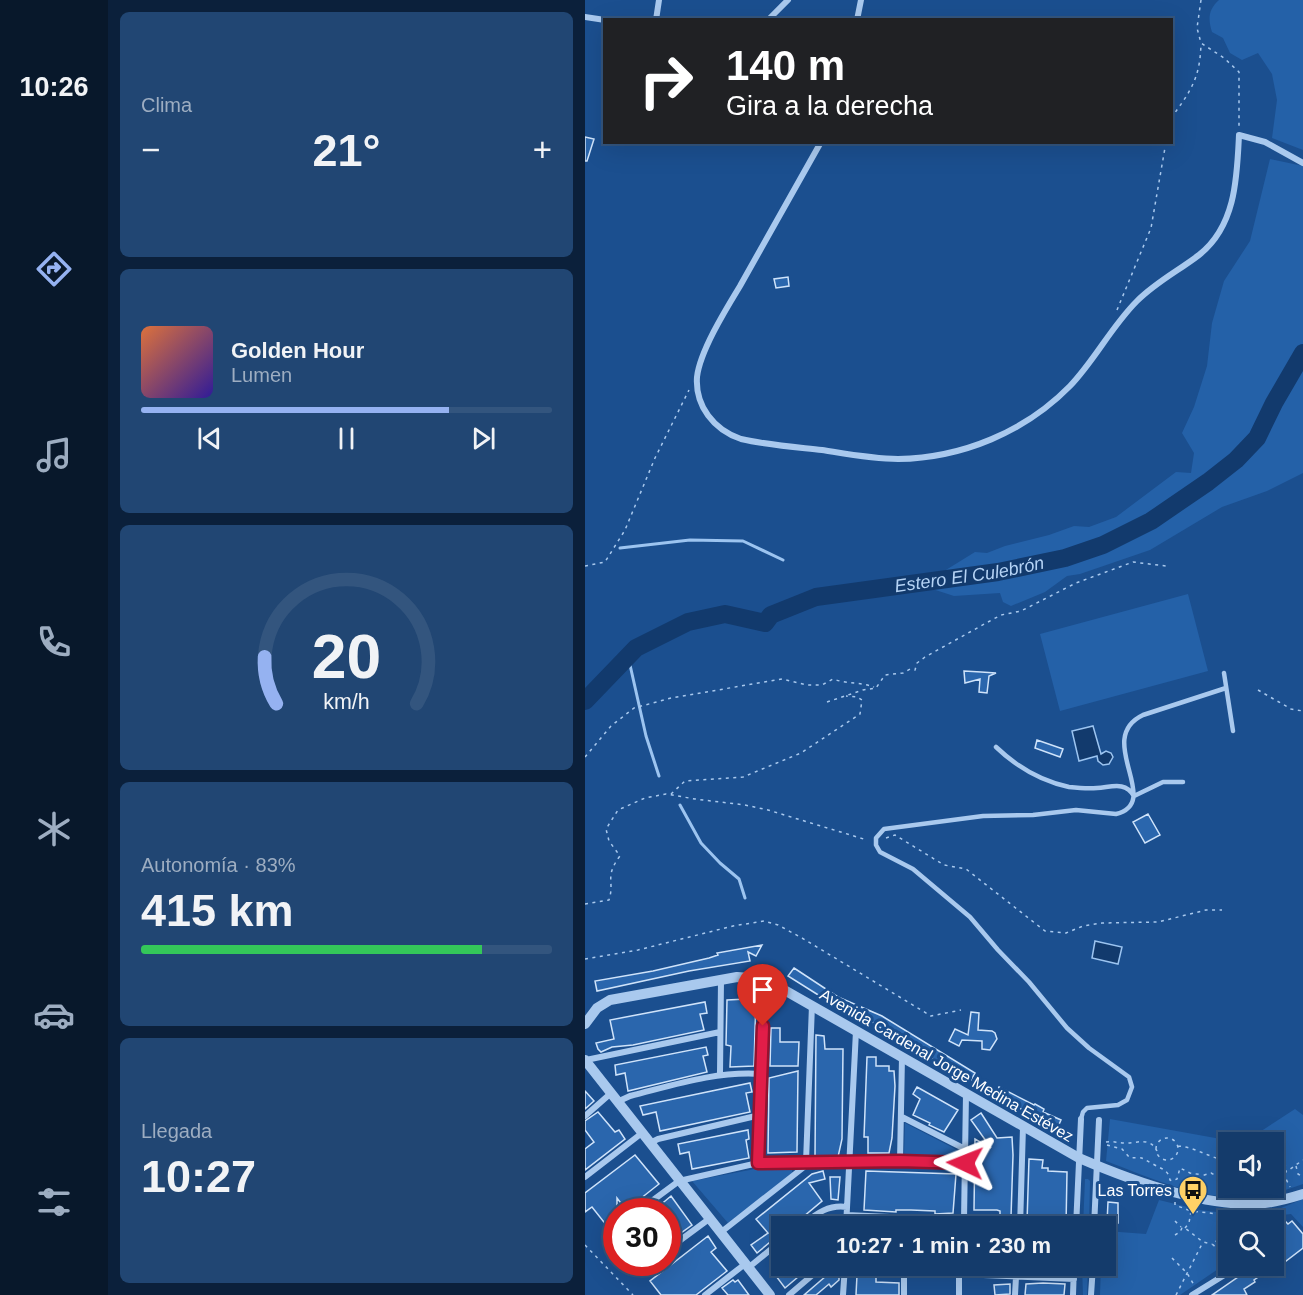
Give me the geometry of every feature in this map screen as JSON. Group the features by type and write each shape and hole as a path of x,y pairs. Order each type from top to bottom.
{"street":[{"path":"656,18 659,0"},
{"path":"770,18 788,0"},
{"path":"857,18 861,0"},
{"path":"585,17 603,20"},
{"path":"820,144 724,313 699,367 698,392 703,409 713,423 726,433 741,440 897,459 936,456 991,440 1025,422 1063,393 1139,299 1166,276 1201,253 1221,230 1232,204 1237,175 1239,135 1265,142 1303,163"},
{"name":"Avenida Cardenal Jorge Medina Estévez","path":"585,1024 597,1008 610,1000 721,980 746,977 765,979 1079,1158 1097,1166 1143,1183 1191,1196 1253,1204 1298,1196"},
{"path":"758,1163 765,979"},
{"path":"720,1074 721,980"},
{"path":"720,1233 804,1167 812,1005"},
{"path":"856,1030 847,1215 870,1216"},
{"path":"720,1032 586,1064 769,1295"},
{"path":"900,1161 902,1057"},
{"path":"585,1116 614,1098 720,1074 739,1072 761,1074"},
{"path":"964,1216 966,1093"},
{"path":"650,1143 658,1139 760,1115"},
{"path":"902,1117 965,1149"},
{"path":"1076,1216 1081,1119"},
{"path":"1095,1216 1099,1120"},
{"path":"1020,1216 1023,1126"},
{"path":"585,1177 642,1133"},
{"path":"656,1198 679,1181 758,1163 900,1161 965,1163"},
{"path":"1253,1204 1253,1210"},
{"path":"814,1216 825,1208 847,1207"},
{"path":"681,1240 709,1219"},
{"path":"705,1295 771,1248"},
{"path":"789,1295 811,1276"},
{"path":"843,1295 844,1276"},
{"path":"904,1276 904,1295"},
{"path":"959,1276 959,1295"},
{"path":"1015,1295 1016,1276 1074,1279 1073,1295"},
{"path":"1091,1295 1092,1276"},
{"path":"1192,1295 1222,1276"}],"lane":[{"path":"1224,673 1233,731"},
{"path":"1081,1119 1087,1108 1118,1105 1127,1100 1132,1087 1129,1077 1089,1048 1067,1028 970,917 913,869 880,852 875,842 877,834 884,829 983,816 1033,815 1076,810 1116,814 1130,807 1134,796 1134,784 1124,748 1124,740 1131,723 1143,715 1226,688"},
{"path":"996,747 1018,766 1044,779 1070,787 1120,785 1134,796"},
{"path":"1134,796 1163,782 1183,782"}],"path":[{"path":"1173,115 1192,90 1200,60 1201,43 1197,27 1201,0"},
{"path":"1201,43 1224,58 1239,72 1239,135"},
{"path":"1117,310 1151,228 1166,144"},
{"path":"585,566 605,562 625,530 655,458 690,388"},
{"path":"827,702 876,688 885,675 903,673 910,669 915,670 917,663 925,657 988,622 1001,615 1021,611 1076,583 1133,562 1165,566"},
{"path":"585,757 611,726 634,708 671,698 782,679 807,685 822,685 833,679 863,683 876,688"},
{"path":"1258,690 1291,709 1303,711"},
{"path":"671,794 685,781 743,777 801,753 860,714 862,700 845,696"},
{"path":"585,904 609,900 612,866 620,856 609,841 606,829 618,810 659,794 671,794 768,810 854,838 875,842 895,835 944,865 966,869 1045,931 1066,933 1092,924 1158,922 1206,910 1222,910"},
{"path":"585,959 638,950 733,926 764,921 778,925 802,938 931,1016 961,1010"},
{"path":"1098,1143 1144,1141 1154,1146 1160,1157 1169,1160 1177,1153 1177,1146 1172,1139 1165,1138 1157,1144 1157,1151"},
{"path":"1098,1143 1118,1147 1124,1150 1130,1158 1145,1158 1161,1166 1173,1181 1177,1179 1180,1168 1190,1173 1203,1175 1211,1173 1218,1177"},
{"path":"1177,1146 1189,1147 1218,1160"},
{"path":"1284,1161 1286,1172 1303,1160"},
{"path":"1296,1165 1298,1174 1303,1177"},
{"path":"1191,1196 1197,1181 1203,1175"},
{"path":"1284,1179 1287,1179 1298,1196"},
{"path":"1230,1198 1232,1202"},
{"path":"1175,1235 1189,1223 1191,1211 1218,1214"},
{"path":"1175,1221 1203,1242 1212,1244 1218,1249"},
{"path":"1212,1244 1218,1241"},
{"path":"1176,1295 1203,1242"},
{"path":"585,1245 633,1295"},
{"path":"1171,1258 1187,1274 1199,1291"}],"shaded area":[{"path":"1219,0 1303,0 1303,150 1272,138 1277,100 1272,74 1258,53 1242,60 1230,53 1223,38 1212,32 1210,15"},
{"path":"1270,159 1303,166 1303,473 1267,491 1222,507 1150,550 1080,574 1067,576 1045,592 1011,606 1003,602 1000,593 954,596 914,583 927,576 941,573 975,552 987,553 1074,526 1089,527 1116,517 1176,472 1191,473 1194,453 1182,433 1194,407 1207,366 1212,323 1224,281 1250,241"},
{"path":"1188,594 1208,671 1060,711 1040,634"},
{"path":"1093,726 1101,754 1106,751 1113,757 1109,764 1103,765 1098,761 1097,756 1079,761 1072,731"},
{"path":"1095,941 1122,947 1118,964 1092,958"},
{"path":"1295,1109 1303,1115 1303,1184 1284,1189 1284,1132 1260,1132"},
{"path":"1110,1119 1218,1138 1218,1196 1179,1188 1106,1161"},
{"path":"905,1123 961,1152 961,1159 904,1157"},
{"path":"765,1167 790,1167 792,1173 728,1223 692,1181"},
{"path":"1085,1179 1088,1179 1090,1181 1089,1216 1083,1216"},
{"path":"1303,1199 1303,1227 1291,1214 1284,1215 1284,1210 1276,1210"},
{"path":"1159,1200 1218,1212 1218,1269 1180,1295 1100,1295 1101,1276 1116,1276 1116,1232 1146,1234"},
{"path":"1082,1276 1088,1276 1087,1295 1083,1295"}],"building":[{"path":"585,137 594,139 587,161 585,161"},
{"path":"788,277 789,286 776,288 774,279"},
{"path":"964,671 996,673 989,676 987,693 979,692 980,679 965,683"},
{"path":"1037,740 1063,749 1060,757 1035,748"},
{"path":"1148,814 1160,835 1145,843 1133,822"},
{"path":"762,945 756,956 748,952 750,961 689,971 597,991 595,981 653,971 709,958 718,955 717,953"},
{"path":"794,968 838,997 882,1016 975,1073 971,1080 892,1036 868,1019 839,1008 788,976"},
{"path":"747,995 756,995 754,1066 730,1067 731,1046 726,1045 727,1000 747,999"},
{"path":"705,1002 707,1013 700,1014 704,1030 633,1045 612,1047 601,1052 598,1049 596,1043 614,1039 610,1020"},
{"path":"971,1012 979,1013 978,1030 995,1033 997,1039 990,1050 982,1049 982,1041 962,1040 959,1046 949,1041 955,1029 968,1035"},
{"path":"771,1028 780,1028 780,1042 799,1042 798,1066 770,1066"},
{"path":"816,1035 824,1036 825,1049 843,1049 842,1139 838,1157 815,1157"},
{"path":"706,1047 708,1055 703,1056 707,1072 628,1091 625,1073 616,1075 615,1065"},
{"path":"867,1057 876,1057 876,1066 889,1066 889,1071 894,1071 892,1138 889,1153 868,1153 868,1137 864,1137"},
{"path":"798,1071 797,1152 768,1153 769,1078"},
{"path":"750,1083 752,1092 746,1093 750,1112 660,1131 656,1112 643,1115 640,1106"},
{"path":"917,1087 958,1110 944,1132 913,1115 920,1099 913,1094"},
{"path":"999,1087 1035,1104 1044,1109 1043,1112 1061,1120 1057,1129 996,1095"},
{"path":"585,1091 594,1101 585,1109"},
{"path":"598,1112 615,1132 619,1130 625,1139 585,1170 585,1149 594,1142 585,1130 585,1121"},
{"path":"981,1113 997,1138 1012,1137 1011,1216 1000,1216 1000,1211 997,1210 974,1210 975,1139 991,1148 971,1120"},
{"path":"748,1130 749,1139 746,1140 749,1158 692,1169 689,1152 680,1154 678,1144"},
{"path":"635,1155 659,1184 641,1198 603,1198 603,1221 592,1207 585,1212 585,1193"},
{"path":"1029,1159 1043,1160 1042,1168 1048,1168 1048,1171 1067,1172 1066,1216 1027,1216"},
{"path":"823,1171 825,1179 809,1183 822,1201 804,1216 771,1216 771,1241 757,1253 751,1245 768,1233 756,1219 812,1174"},
{"path":"866,1171 956,1174 953,1213 864,1210"},
{"path":"830,1177 840,1177 838,1200 831,1199"},
{"path":"1108,1202 1118,1203 1118,1223 1116,1223 1116,1216 1107,1216"},
{"path":"681,1210 692,1225 681,1233"},
{"path":"1292,1221 1303,1234 1303,1248 1284,1263 1284,1224 1286,1222 1288,1224"},
{"path":"708,1236 716,1248 711,1252 727,1271 696,1295 661,1295 650,1281 656,1276 681,1276 681,1257"},
{"path":"776,1276 799,1276 785,1288"},
{"path":"826,1276 839,1277 839,1280 831,1287 829,1284 816,1295 804,1295"},
{"path":"857,1276 876,1276 876,1282 899,1283 899,1295 856,1295"},
{"path":"1240,1276 1260,1276 1244,1289 1247,1295 1212,1295"},
{"path":"733,1280 735,1282 738,1280 749,1295 728,1295 722,1288"},
{"path":"1010,1284 1010,1294 995,1295 994,1285"},
{"path":"1026,1284 1065,1284 1064,1295 1025,1295"}],"waterway":[{"name":"Estero El Culebrón","path":"585,701 636,648 688,622 725,614 765,623 771,615 816,597 998,572 1065,558 1103,545 1151,521 1236,460 1257,438 1303,353"},
{"path":"620,548 690,540 743,541 783,560"},
{"path":"628,656 646,736 659,776"},
{"path":"680,805 701,843 739,879 745,898"}],"place":[{"name":"Las Torres","path":"1193,1216"}],"route":[{"path":"763,1026 758,1163 900,1161 965,1163"}]}
